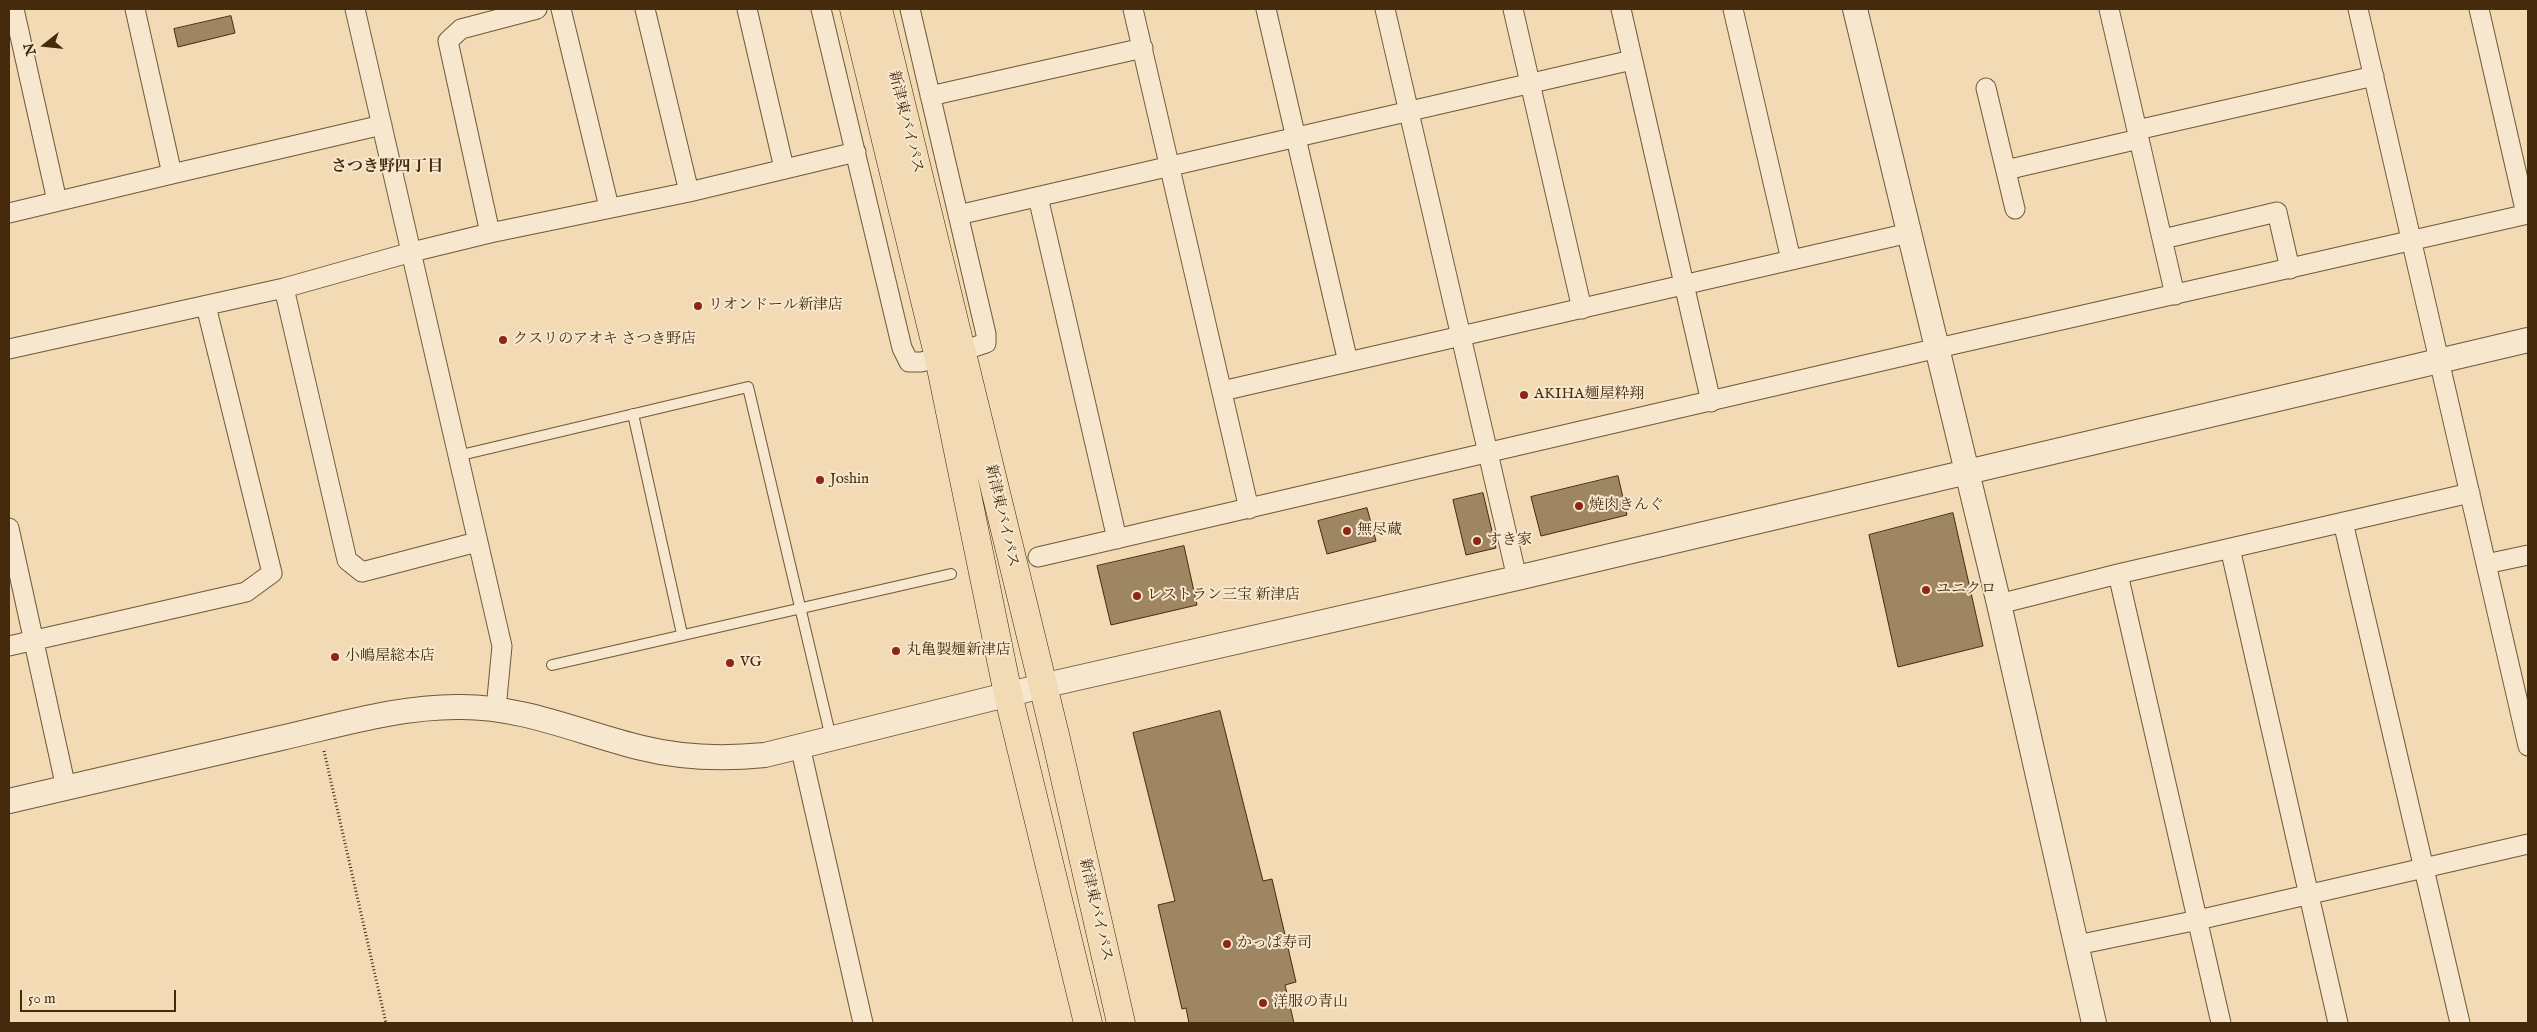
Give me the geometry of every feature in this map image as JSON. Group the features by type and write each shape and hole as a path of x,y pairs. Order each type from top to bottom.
{"highway":[{"name":"新津東バイパス","path":"854,9 1056,739 1121,1023"},
{"name":"新津東バイパス","path":"878,9 950,354 1008,694 1088,1023"}],"street":[{"path":"14,9 57,201"},
{"path":"136,9 172,174"},
{"path":"355,9 502,646 496,709"},
{"path":"490,234 448,41 461,29 537,9"},
{"path":"561,9 609,207"},
{"path":"645,9 689,192"},
{"path":"747,9 784,168"},
{"path":"821,9 902,348 909,362 921,362 986,343 986,334 910,9"},
{"path":"1133,9 1249,509"},
{"path":"1266,9 1348,362"},
{"path":"1385,9 1517,578"},
{"path":"1513,9 1582,309"},
{"path":"1620,9 1711,402"},
{"path":"1733,9 1791,260"},
{"path":"1856,9 2000,604 2094,1023"},
{"path":"2109,9 2176,295"},
{"path":"2358,9 2528,746"},
{"path":"1038,557 1938,348 2527,214 2479,9"},
{"path":"930,96 1142,48"},
{"path":"958,215 1632,60"},
{"path":"2006,170 2138,134 2374,76"},
{"path":"1986,88 2015,209"},
{"path":"9,213 382,125"},
{"path":"9,349 284,288 412,252 609,207 689,192 856,152"},
{"path":"1038,197 1117,539"},
{"path":"2163,239 2277,212 2290,269"},
{"path":"1222,391 1909,233"},
{"path":"284,288 347,560 362,572 477,542"},
{"path":"9,646 246,592 272,573 206,306"},
{"path":"9,801 319,730 430,708 496,709 528,714 641,748 675,755 736,758 765,755 1008,694 1517,578 2528,340"},
{"path":"2000,604 2118,574 2470,493"},
{"path":"2343,522 2460,1023"},
{"path":"9,528 66,788"},
{"path":"2230,548 2338,1023"},
{"path":"2486,564 2528,555"},
{"path":"2118,574 2221,1023"},
{"path":"800,746 863,1023"},
{"path":"2077,945 2198,920 2528,844"}],"lane":[{"path":"457,456 748,387 831,738"},
{"path":"633,414 682,634"},
{"path":"552,665 951,574"}],"path":[{"path":"319,730 386,1023"}],"building":[{"path":"231,16 235,33 178,47 174,29"},
{"name":"焼肉きんぐ","path":"1618,476 1627,515 1541,536 1531,497"},
{"path":"1483,493 1496,548 1466,555 1453,500"},
{"name":"無尽蔵","path":"1367,508 1376,541 1327,554 1318,521"},
{"name":"ユニクロ","path":"1953,513 1983,646 1898,667 1869,535"},
{"path":"1184,546 1197,605 1111,625 1097,566"},
{"path":"1220,711 1263,881 1272,879 1296,982 1285,985 1294,1023 1189,1023 1186,1008 1182,1009 1158,905 1175,901 1133,733"}],"place":[{"name":"リオンドール新津店","path":"698,306"},
{"name":"クスリのアオキ さつき野店","path":"503,340"},
{"name":"AKIHA麺屋粋翔","path":"1524,395"},
{"name":"Joshin","path":"820,480"},
{"name":"焼肉きんぐ","path":"1579,506"},
{"name":"無尽蔵","path":"1347,531"},
{"name":"すき家","path":"1477,541"},
{"name":"ユニクロ","path":"1926,590"},
{"name":"レストラン三宝 新津店","path":"1137,596"},
{"name":"丸亀製麺新津店","path":"896,651"},
{"name":"小嶋屋総本店","path":"335,657"},
{"name":"VG","path":"730,663"},
{"name":"かっぱ寿司","path":"1227,944"},
{"name":"洋服の青山","path":"1263,1003"}],"district":[{"name":"さつき野四丁目","path":"387,168"}]}
